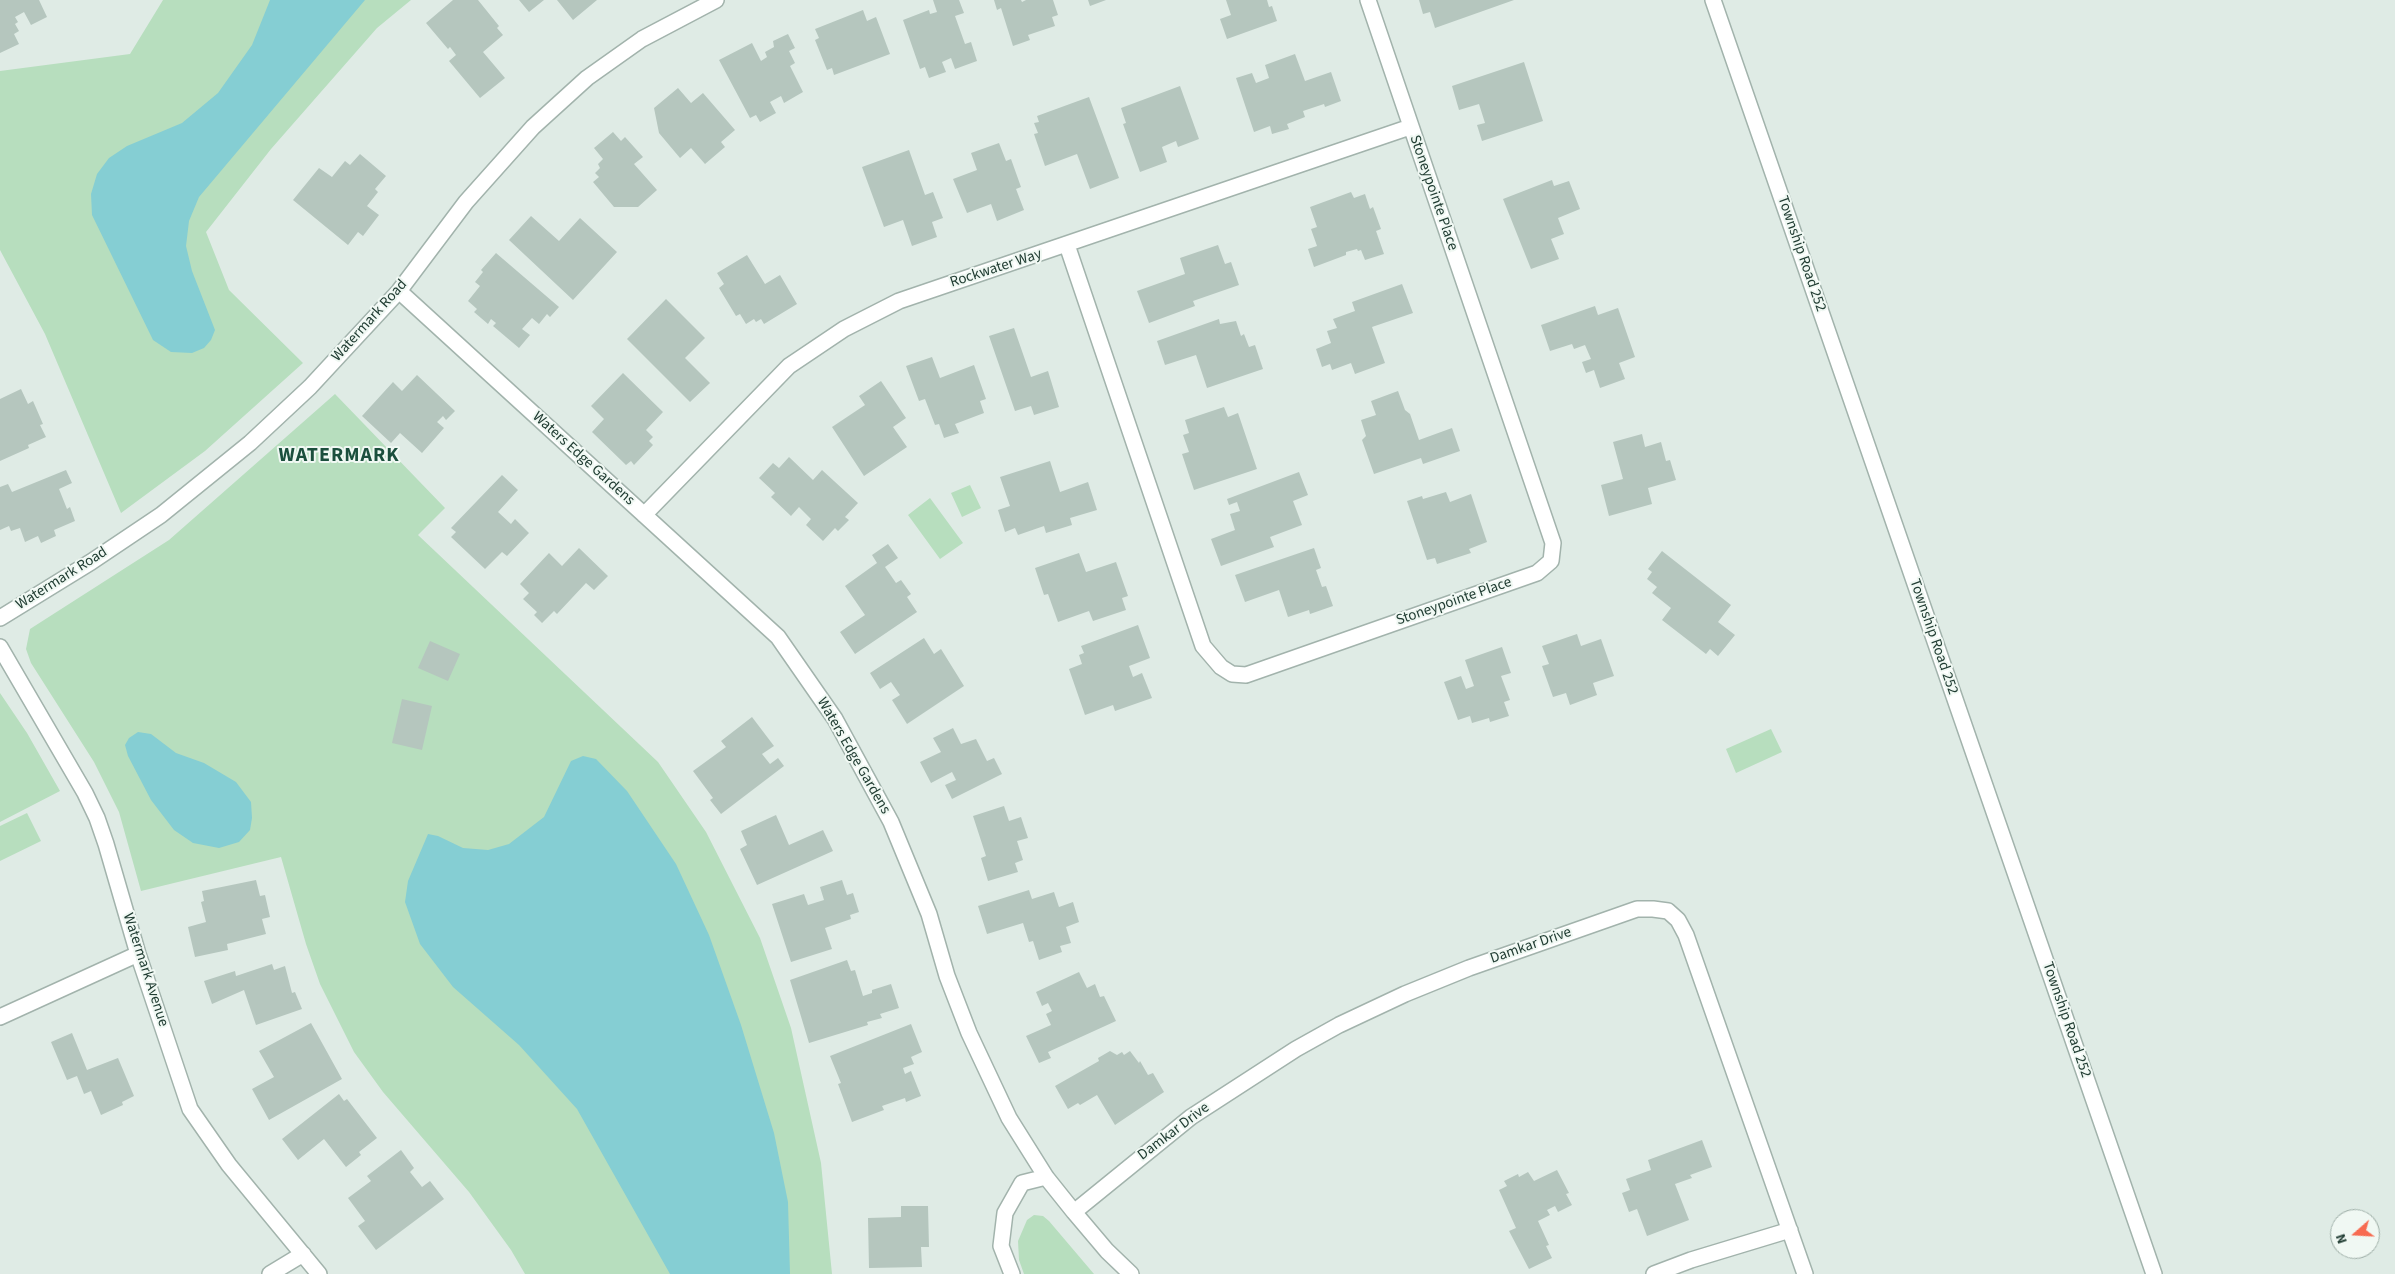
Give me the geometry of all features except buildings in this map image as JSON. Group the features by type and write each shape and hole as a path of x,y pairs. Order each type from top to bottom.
{"street":[{"name":"Watermark Road","path":"0,618 161,516 243,449 310,388 399,291 466,202 533,127 587,78 642,39 716,0"},
{"name":"Stoneypointe Place","path":"1067,245 1203,646 1221,667 1232,674 1246,675 1537,573 1551,561 1553,543 1368,0"},
{"name":"Township Road 252","path":"1713,0 2154,1274"},
{"name":"Rockwater Way","path":"644,515 789,366 844,329 899,301 1410,127"},
{"name":"Waters Edge Gardens","path":"399,291 778,637 835,719 891,822 929,914 947,976 969,1033 1009,1118 1046,1177 1107,1251 1131,1274"},
{"name":"Watermark Avenue","path":"0,647 85,793 97,818 138,954 190,1110 229,1165 319,1274"},
{"name":"Damkar Drive","path":"1074,1212 1191,1117 1296,1049 1339,1025 1405,994 1470,968 1637,909 1654,909 1668,911 1678,920 1686,935 1805,1274"},
{"path":"0,1017 138,954"},
{"path":"1012,1274 1001,1246 1005,1213 1022,1183 1046,1177"},
{"path":"1654,1274 1691,1260 1790,1230"},
{"path":"270,1274 303,1254"}],"green space":[{"path":"163,0 411,0 377,28 271,149 206,232 229,290 303,363 205,451 121,513 45,334 0,250 0,71 130,54"},
{"path":"335,394 445,508 418,535 658,762 706,832 760,938 791,1028 821,1163 832,1274 525,1274 511,1250 469,1192 383,1092 354,1052 320,984 306,944 281,857 141,891 119,812 94,762 31,663 26,649 30,629 169,540"},
{"path":"970,485 981,508 962,517 951,493"},
{"path":"930,498 963,543 940,559 908,515"},
{"path":"0,693 27,733 60,791 0,822"},
{"path":"1771,729 1782,752 1736,773 1726,749"},
{"path":"27,813 41,841 0,861 0,826"},
{"path":"1034,1215 1043,1216 1049,1221 1094,1274 1024,1274 1019,1260 1018,1241 1027,1220"}],"water":[{"path":"270,0 365,0 199,197 189,221 186,246 192,271 215,330 211,340 204,348 192,353 171,352 153,340 92,215 91,194 97,174 109,158 127,146 182,123 218,93 252,45"},
{"path":"138,732 151,734 176,753 204,763 236,782 251,802 252,818 250,830 239,842 219,848 193,843 174,830 151,800 128,756 125,745 129,738"},
{"path":"583,756 596,759 627,791 676,864 709,935 741,1025 774,1133 788,1202 790,1274 670,1274 577,1109 519,1045 453,987 420,944 405,902 408,881 428,834 438,836 463,848 488,850 509,844 544,817 571,761"}],"district":[{"name":"WATERMARK","path":"339,457"}]}
